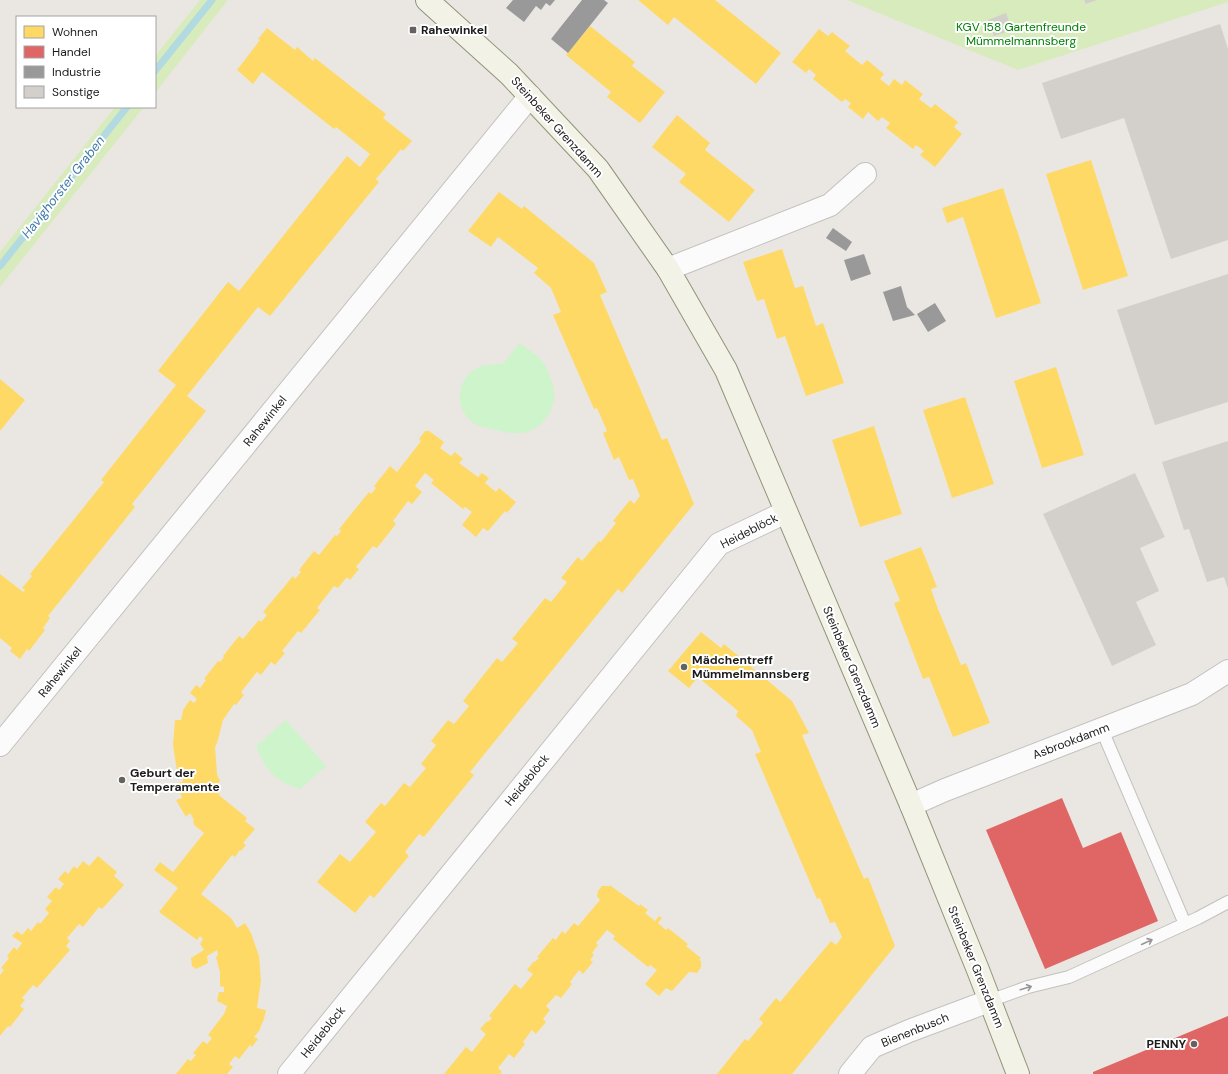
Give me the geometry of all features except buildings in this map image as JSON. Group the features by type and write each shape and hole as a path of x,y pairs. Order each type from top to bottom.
{"street":[{"name":"Steinbeker Grenzdamm","path":"427,0 509,74 598,169 668,269 726,370 911,805 990,1000 1018,1074"},
{"name":"Rahewinkel","path":"0,745 530,96"},
{"path":"668,269 830,205 865,174"},
{"name":"Heideblöck","path":"289,1074 719,544 786,512"},
{"name":"Asbrookdamm","path":"911,805 945,790 1192,694 1228,671"},
{"name":"Bienenbusch","path":"850,1074 872,1047 990,1000"}],"lane":[{"path":"1102,730 1185,924"},
{"path":"990,1000 1028,987 1070,977 1185,924 1228,902"}],"green space":[{"path":"200,0 228,0 156,92 156,55"},
{"name":"KGV 158 Gartenfreunde Mümmelmannsberg","path":"847,0 1228,0 1228,2 1018,70"},
{"path":"114,108 143,108 0,287 0,252"},
{"path":"519,343 539,357 544,363 553,384 554,399 546,419 535,428 522,433 505,432 475,424 463,411 461,403 461,387 464,380 477,368 504,363"},
{"path":"286,720 326,766 300,789 291,786 272,774 263,762 256,746"}],"waterway":[{"name":"Havighorster Graben","path":"156,70 212,0"},
{"name":"Havighorster Graben","path":"0,266 126,108"}],"place":[{"name":"Rahewinkel","path":"413,30"},
{"name":"Mädchentreff Mümmelmannsberg","path":"684,667"},
{"name":"Geburt der Temperamente","path":"122,780"},
{"name":"PENNY","path":"1194,1044"}]}
